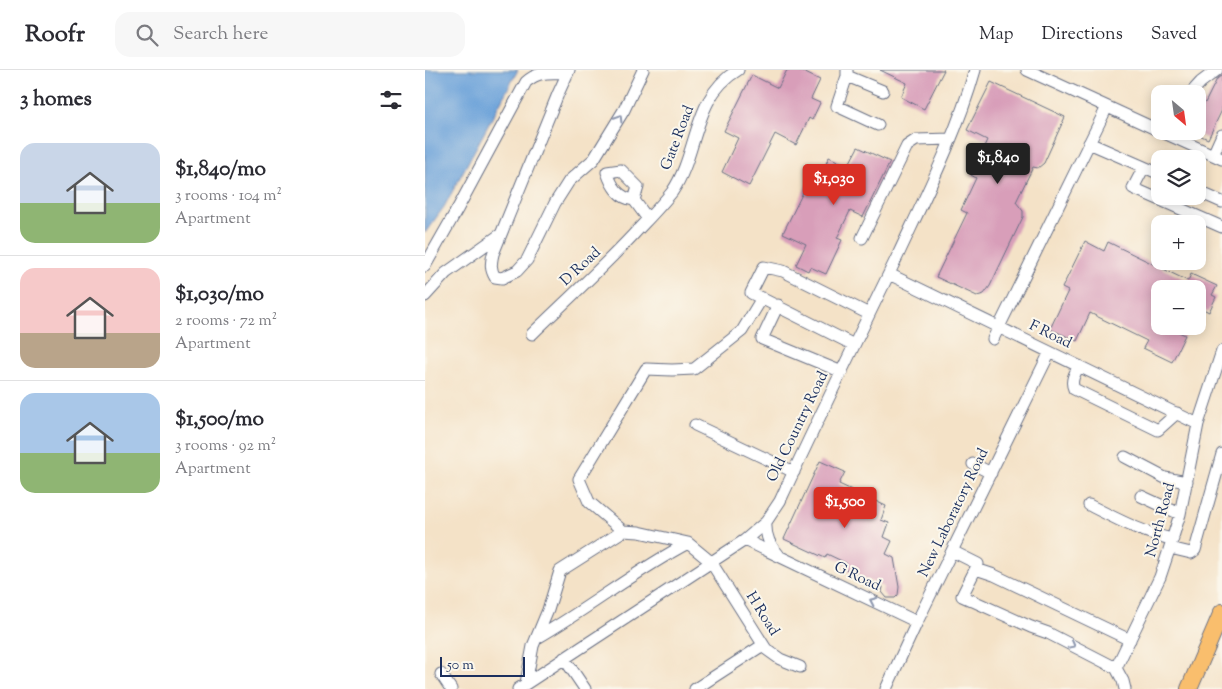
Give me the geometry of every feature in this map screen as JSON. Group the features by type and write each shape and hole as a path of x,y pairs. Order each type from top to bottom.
{"highway":[{"path":"1189,689 1222,612"}],"lane":[{"path":"425,266 526,82 534,75 545,72 569,71 557,94 501,234 491,264 495,277 502,278 517,271 527,260 555,203 569,181 594,159 624,110 643,70"},
{"name":"Gate Road","path":"648,219 672,191 688,158 701,115 707,104 723,82 738,70"},
{"name":"Old Country Road","path":"522,686 745,540 767,522 776,509 889,274 951,139 969,95 975,70"},
{"path":"1027,70 1151,126"},
{"path":"1198,85 1217,70"},
{"path":"878,125 837,106 847,73 883,91"},
{"path":"993,339 1107,107"},
{"path":"1182,140 1217,157 1222,135"},
{"path":"862,238 907,146 916,140 951,139"},
{"path":"1089,143 1151,170"},
{"path":"594,159 607,172 611,184 624,198 634,200 648,219"},
{"path":"1144,167 1133,188 1222,227"},
{"path":"607,172 621,170 638,187 634,200"},
{"path":"1206,195 1222,202"},
{"name":"D Road","path":"533,334 614,256 648,219"},
{"path":"425,296 446,273 501,234"},
{"path":"854,345 751,293 764,267 783,271 869,314"},
{"name":"F Road","path":"889,274 1198,424"},
{"path":"623,531 589,502 579,479 646,369 694,369 742,331 762,298"},
{"path":"778,306 761,338 842,372"},
{"name":"North Road","path":"1116,668 1160,576 1172,543 1187,482 1198,424 1222,351"},
{"name":"New Laboratory Road","path":"886,689 1050,352"},
{"path":"1079,366 1073,378 1074,389 1137,421 1158,430 1177,413"},
{"path":"695,425 793,472"},
{"path":"1089,505 1191,553 1195,550 1222,454"},
{"path":"1125,457 1165,478 1187,482"},
{"path":"973,464 991,473"},
{"path":"1141,496 1180,514"},
{"path":"767,522 767,537 776,553 784,559"},
{"path":"522,686 533,646 548,610 560,571 623,531 639,532 688,543"},
{"name":"G Road","path":"745,540 917,622"},
{"path":"537,638 662,557 688,543"},
{"name":"H Road","path":"688,543 711,562 766,649 780,659 800,667"},
{"path":"952,551 978,564 962,596 1048,633 1116,668 1125,689"},
{"path":"976,569 994,575 1130,640"},
{"path":"695,689 763,645"},
{"path":"564,658 585,689"},
{"path":"441,674 451,689"}],"water":[{"path":"425,70 518,70 444,207 425,233"}],"building":[{"path":"787,70 799,70 820,80 811,99 820,103 812,120 809,118 796,145 775,134 749,186 722,172 738,138 724,131 752,75 778,88"},
{"path":"880,70 944,70 924,109 901,97 907,83"},
{"path":"1222,75 1222,110 1208,139 1206,138 1206,101 1217,79"},
{"path":"991,82 1065,117 1044,163 1038,168 1033,167 1016,202 1023,211 1023,217 990,286 984,294 977,296 936,277 967,213 961,210 976,178 971,175 987,140 967,130"},
{"path":"858,147 890,162 863,217 850,211 837,238 842,240 826,274 810,267 808,271 796,265 806,244 783,233 809,180 817,183 829,157 848,166"},
{"path":"1085,241 1104,251 1108,242 1151,263 1151,270 1165,270 1186,280 1151,280 1151,335 1185,335 1172,362 1143,348 1147,341 1090,313 1077,341 1050,329 1068,291 1062,288"},
{"path":"1191,274 1204,280 1188,280"},
{"path":"1206,281 1217,286 1212,295 1216,297 1209,312 1206,310"},
{"path":"820,461 845,472 839,484 886,506 881,520 889,523 884,537 892,541 886,554 894,558 899,587 898,595 895,598 887,598 882,592 883,587 844,569 846,563 827,554 825,558 784,539"}]}
